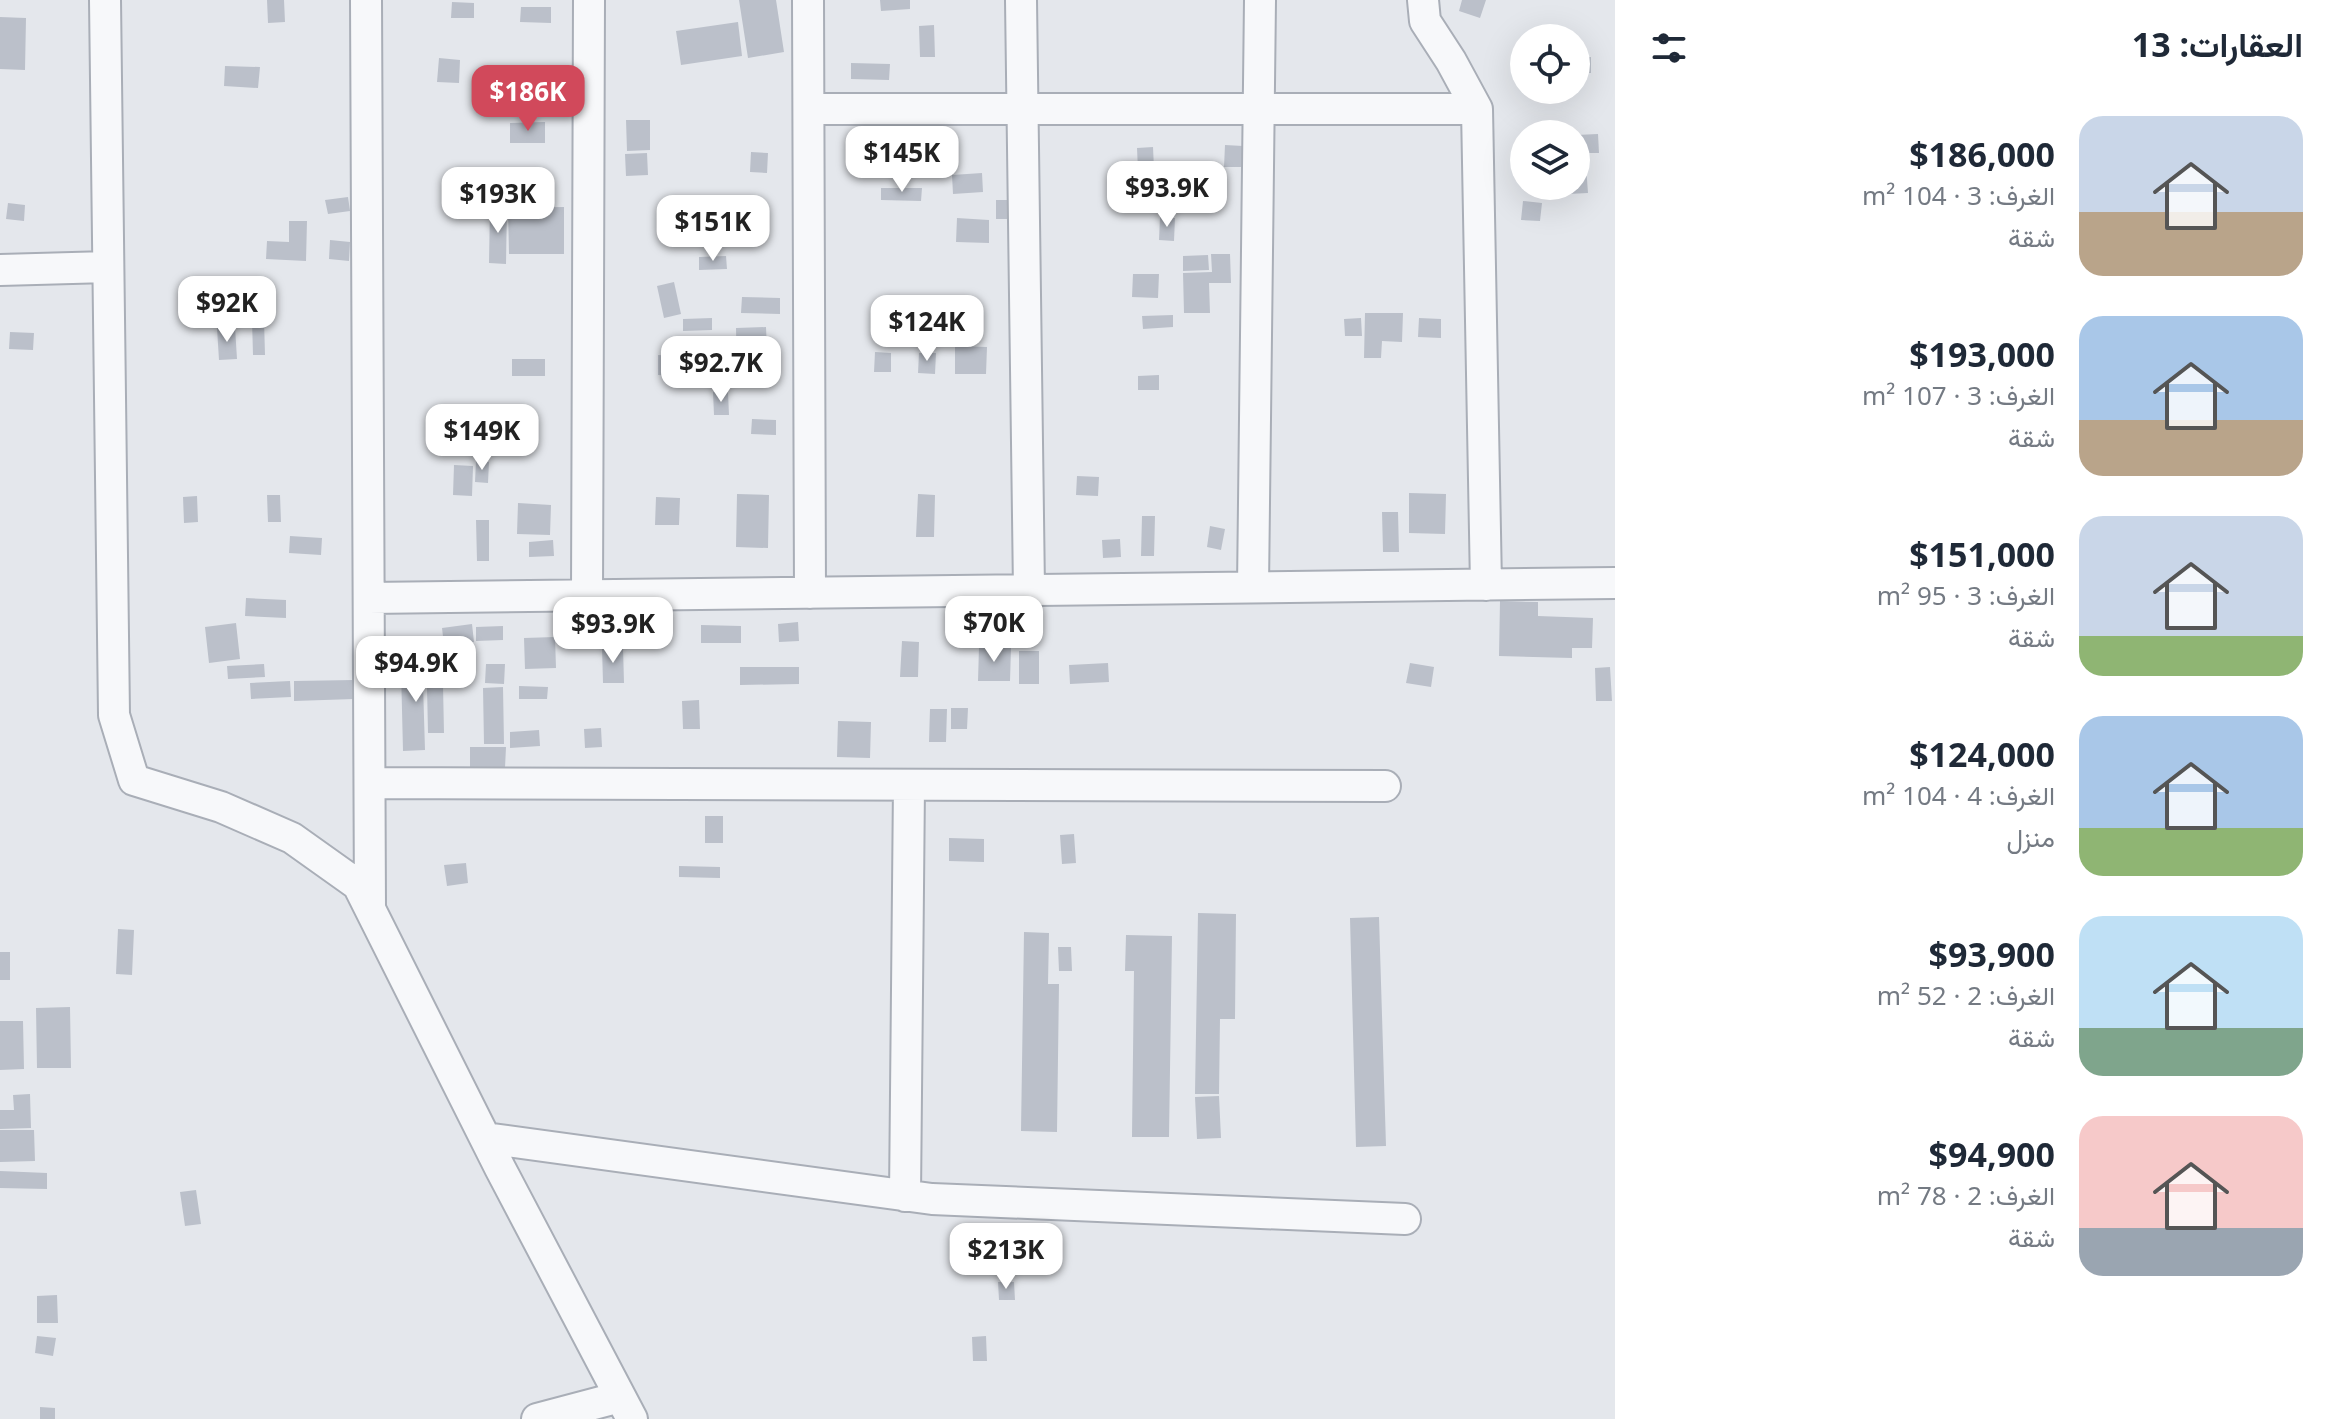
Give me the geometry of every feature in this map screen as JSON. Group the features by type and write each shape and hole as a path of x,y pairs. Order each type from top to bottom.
{"street":[{"path":"105,0 114,715 134,780 221,807 292,838 358,885 626,1408 537,1419"},
{"path":"366,0 370,909"},
{"path":"587,595 589,0"},
{"path":"808,0 810,593"},
{"path":"1021,0 1029,590"},
{"path":"1253,587 1260,0"},
{"path":"1423,0 1425,21 1477,109 1486,585"},
{"path":"809,109 1477,109"},
{"path":"0,270 108,267"},
{"path":"369,598 1615,583"},
{"path":"370,783 1385,786"},
{"path":"905,1196 909,785"},
{"path":"485,1138 932,1199 1405,1219"}],"building":[{"path":"267,0 284,0 285,22 268,23"},
{"path":"739,0 776,0 784,52 748,58"},
{"path":"880,0 910,0 910,9 881,11"},
{"path":"1462,0 1486,0 1480,18 1459,11"},
{"path":"452,2 474,3 474,18 451,18"},
{"path":"521,7 551,7 551,23 520,22"},
{"path":"0,17 26,18 25,70 0,69"},
{"path":"738,22 742,56 681,65 676,31"},
{"path":"934,25 935,57 920,57 919,26"},
{"path":"439,58 460,60 459,83 437,82"},
{"path":"851,63 890,64 889,80 851,79"},
{"path":"225,66 260,67 258,88 224,86"},
{"path":"626,120 650,120 650,150 627,151"},
{"path":"545,122 545,143 510,143 510,123"},
{"path":"1590,134 1598,134 1599,153 1590,153"},
{"path":"1225,145 1243,146 1243,167 1224,167"},
{"path":"1153,147 1155,191 1139,192 1137,148"},
{"path":"751,152 768,153 767,173 750,172"},
{"path":"647,153 648,175 626,176 625,154"},
{"path":"982,173 983,192 953,194 952,175"},
{"path":"1179,174 1215,177 1214,195 1178,192"},
{"path":"881,188 922,188 921,201 881,200"},
{"path":"348,197 350,211 328,214 325,200"},
{"path":"996,200 1019,200 1018,219 996,219"},
{"path":"1523,201 1542,203 1540,221 1521,220"},
{"path":"8,203 25,205 24,221 6,219"},
{"path":"490,206 507,206 506,264 489,263"},
{"path":"564,207 564,254 509,254 508,208"},
{"path":"714,208 732,209 731,238 713,238"},
{"path":"1160,217 1175,218 1174,241 1159,240"},
{"path":"957,218 989,220 989,243 956,242"},
{"path":"289,221 307,221 306,261 266,259 267,241 289,242"},
{"path":"330,240 350,242 349,261 329,259"},
{"path":"1211,254 1230,254 1231,283 1209,283 1210,313 1184,313 1183,273 1212,272"},
{"path":"1208,255 1209,270 1183,271 1183,256"},
{"path":"726,256 727,269 699,270 699,257"},
{"path":"1133,274 1159,274 1158,298 1132,297"},
{"path":"674,282 681,314 664,318 657,286"},
{"path":"226,287 244,287 244,318 209,318 209,304 225,304"},
{"path":"742,297 780,298 780,314 741,313"},
{"path":"1365,313 1403,313 1402,342 1382,341 1381,358 1364,358"},
{"path":"1173,315 1173,327 1143,329 1142,316"},
{"path":"712,318 712,330 683,331 683,319"},
{"path":"1361,318 1362,336 1345,336 1344,319"},
{"path":"1419,318 1441,319 1441,338 1418,337"},
{"path":"264,319 265,355 253,355 252,320"},
{"path":"235,327 237,359 219,360 217,328"},
{"path":"766,327 768,375 737,376 736,328"},
{"path":"10,332 34,333 33,350 9,349"},
{"path":"955,346 987,347 986,374 955,374"},
{"path":"875,352 891,353 891,372 874,372"},
{"path":"919,353 936,353 935,374 918,373"},
{"path":"658,355 676,356 676,376 658,375"},
{"path":"512,359 545,359 545,376 512,376"},
{"path":"1159,375 1159,390 1138,390 1138,376"},
{"path":"713,392 728,392 729,415 714,415"},
{"path":"752,419 776,420 776,435 751,434"},
{"path":"476,461 489,462 488,483 475,482"},
{"path":"454,465 473,466 472,496 453,495"},
{"path":"1077,476 1099,477 1098,496 1076,495"},
{"path":"1409,493 1446,494 1445,534 1409,533"},
{"path":"737,494 769,495 768,548 736,547"},
{"path":"918,494 935,495 934,537 916,537"},
{"path":"267,495 280,495 281,522 268,522"},
{"path":"197,496 198,522 184,523 183,497"},
{"path":"656,497 680,498 679,525 655,525"},
{"path":"518,503 551,505 550,535 517,534"},
{"path":"1382,512 1398,512 1399,552 1383,552"},
{"path":"1142,516 1155,516 1154,556 1141,556"},
{"path":"476,520 489,520 489,561 477,561"},
{"path":"1210,526 1225,529 1221,550 1207,547"},
{"path":"290,536 322,538 321,555 289,553"},
{"path":"1120,539 1121,557 1103,558 1102,540"},
{"path":"553,540 554,556 529,557 529,542"},
{"path":"246,598 286,600 286,618 245,616"},
{"path":"1500,601 1538,602 1538,616 1593,618 1592,648 1572,648 1572,658 1499,656"},
{"path":"798,622 799,641 779,642 778,624"},
{"path":"236,623 240,659 209,663 205,627"},
{"path":"472,624 474,642 444,645 442,628"},
{"path":"701,625 741,626 741,643 701,643"},
{"path":"503,626 503,640 476,641 476,627"},
{"path":"555,637 556,668 525,669 524,638"},
{"path":"902,641 919,642 918,677 900,677"},
{"path":"602,647 623,647 624,683 603,683"},
{"path":"979,647 1011,648 1010,681 978,681"},
{"path":"1019,651 1039,651 1039,684 1019,684"},
{"path":"1108,663 1109,682 1070,684 1069,665"},
{"path":"1410,663 1434,667 1431,687 1406,683"},
{"path":"264,664 265,677 228,679 227,666"},
{"path":"486,664 505,664 504,684 485,683"},
{"path":"443,667 443,683 423,684 425,750 403,751 401,669"},
{"path":"740,667 799,667 799,684 740,685"},
{"path":"1610,667 1612,701 1596,701 1595,668"},
{"path":"354,680 354,699 294,701 294,681"},
{"path":"290,681 291,697 251,699 250,683"},
{"path":"443,685 444,733 428,733 427,686"},
{"path":"519,686 548,687 547,699 519,699"},
{"path":"503,687 504,744 484,744 483,688"},
{"path":"699,700 700,729 683,729 682,701"},
{"path":"951,708 968,708 967,729 951,729"},
{"path":"930,709 947,709 946,742 929,742"},
{"path":"838,721 871,722 870,758 837,757"},
{"path":"601,728 602,747 585,748 584,729"},
{"path":"539,730 540,746 510,748 510,732"},
{"path":"470,747 506,747 505,768 470,767"},
{"path":"705,816 723,816 723,843 705,843"},
{"path":"1074,834 1076,863 1062,864 1060,835"},
{"path":"949,838 984,839 984,862 949,861"},
{"path":"466,863 468,883 447,886 444,865"},
{"path":"679,866 720,867 720,878 679,877"},
{"path":"1198,913 1236,914 1235,1019 1220,1019 1219,1094 1195,1094"},
{"path":"1379,917 1386,1146 1356,1147 1350,918"},
{"path":"118,929 134,930 132,975 116,974"},
{"path":"1024,932 1049,933 1048,984 1059,984 1057,1132 1021,1131"},
{"path":"1126,935 1172,936 1169,1137 1132,1137 1134,971 1125,971"},
{"path":"1058,947 1071,947 1072,971 1059,971"},
{"path":"0,952 10,952 10,980 0,980"},
{"path":"70,1007 71,1068 37,1068 36,1008"},
{"path":"0,1021 23,1021 24,1069 0,1070"},
{"path":"30,1094 31,1128 0,1129 0,1110 14,1110 13,1095"},
{"path":"1219,1096 1221,1138 1197,1139 1195,1097"},
{"path":"0,1130 34,1130 35,1161 0,1162"},
{"path":"0,1171 47,1173 47,1189 0,1188"},
{"path":"196,1190 201,1224 185,1226 180,1192"},
{"path":"998,1282 1014,1282 1015,1300 999,1300"},
{"path":"57,1295 58,1323 37,1323 37,1296"},
{"path":"37,1336 56,1338 53,1356 35,1353"},
{"path":"986,1336 987,1361 973,1361 972,1337"},
{"path":"40,1407 55,1408 55,1419 40,1419"}]}
